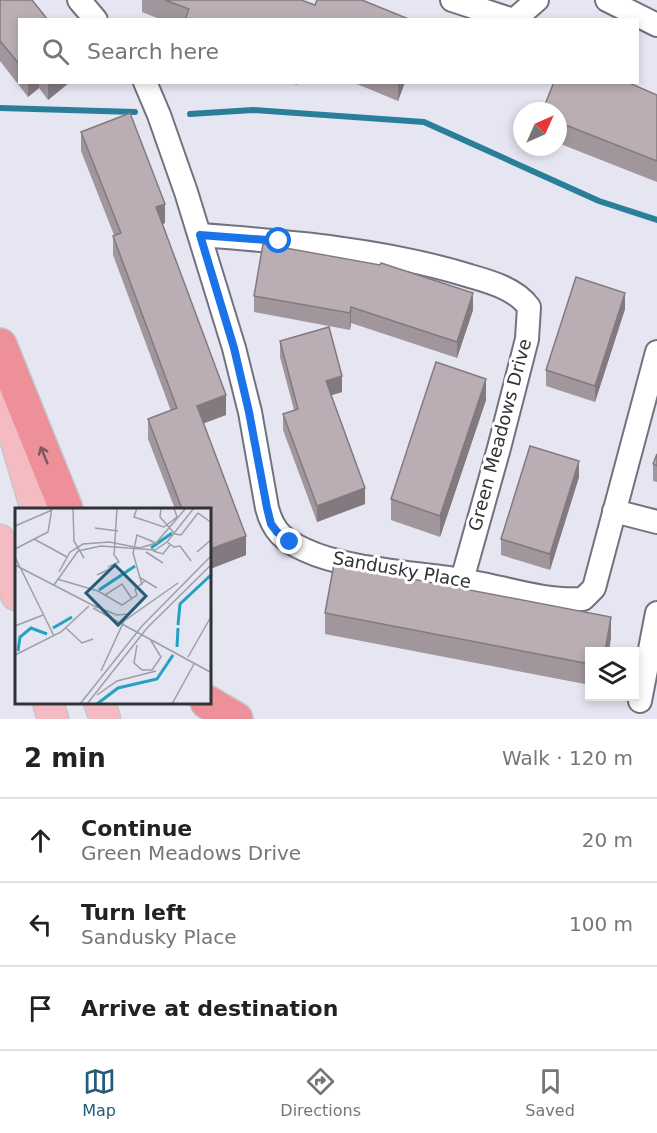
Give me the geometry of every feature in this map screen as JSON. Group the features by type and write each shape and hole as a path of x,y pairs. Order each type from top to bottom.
{"highway":[{"path":"0,345 66,508"},
{"path":"210,704 236,719"}],"main road":[{"path":"0,387 34,508"},
{"path":"0,459 33,508"},
{"path":"0,540 15,592"},
{"path":"49,704 53,719"},
{"path":"100,704 105,719"}],"street":[{"path":"79,0 94,18"},
{"path":"452,0 508,18"},
{"path":"516,18 537,0"},
{"path":"607,0 657,25"},
{"path":"639,28 657,25"},
{"name":"Sandusky Place","path":"146,84 159,115 200,235 234,348 267,508 271,524 277,532 290,542 320,556 565,600 583,599 594,588 614,511"},
{"name":"Green Meadows Drive","path":"200,235 279,241 373,253 435,265 496,284 524,299 530,307 527,339 462,580"},
{"path":"657,352 614,511 657,522"},
{"path":"640,701 657,613"}],"building":[{"path":"0,0 32,0 46,18 18,18 18,63 0,41"},
{"path":"165,0 301,0 315,5 317,0 362,0 406,18 186,18 189,9"},
{"path":"553,84 632,84 657,95 657,161 567,126 567,102 546,102"},
{"path":"130,113 165,204 156,207 226,395 197,406 246,536 212,548 212,508 182,508 148,419 177,408 113,236 121,233 81,132"},
{"path":"263,244 380,265 381,263 473,293 457,342 351,307 350,313 254,296"},
{"path":"576,277 625,293 595,386 546,370"},
{"path":"329,327 342,376 326,381 365,488 317,506 283,414 298,409 280,341"},
{"path":"436,362 486,379 440,516 391,499"},
{"path":"530,446 579,461 550,554 501,539"},
{"path":"657,454 657,466 653,464"},
{"path":"334,564 611,617 606,647 585,647 585,663 325,613"}],"waterway":[{"path":"0,108 135,112"},
{"path":"190,114 253,110 424,122 599,201 657,220"}],"route":[{"path":"279,241 200,235 234,348 271,524 290,542"}]}
